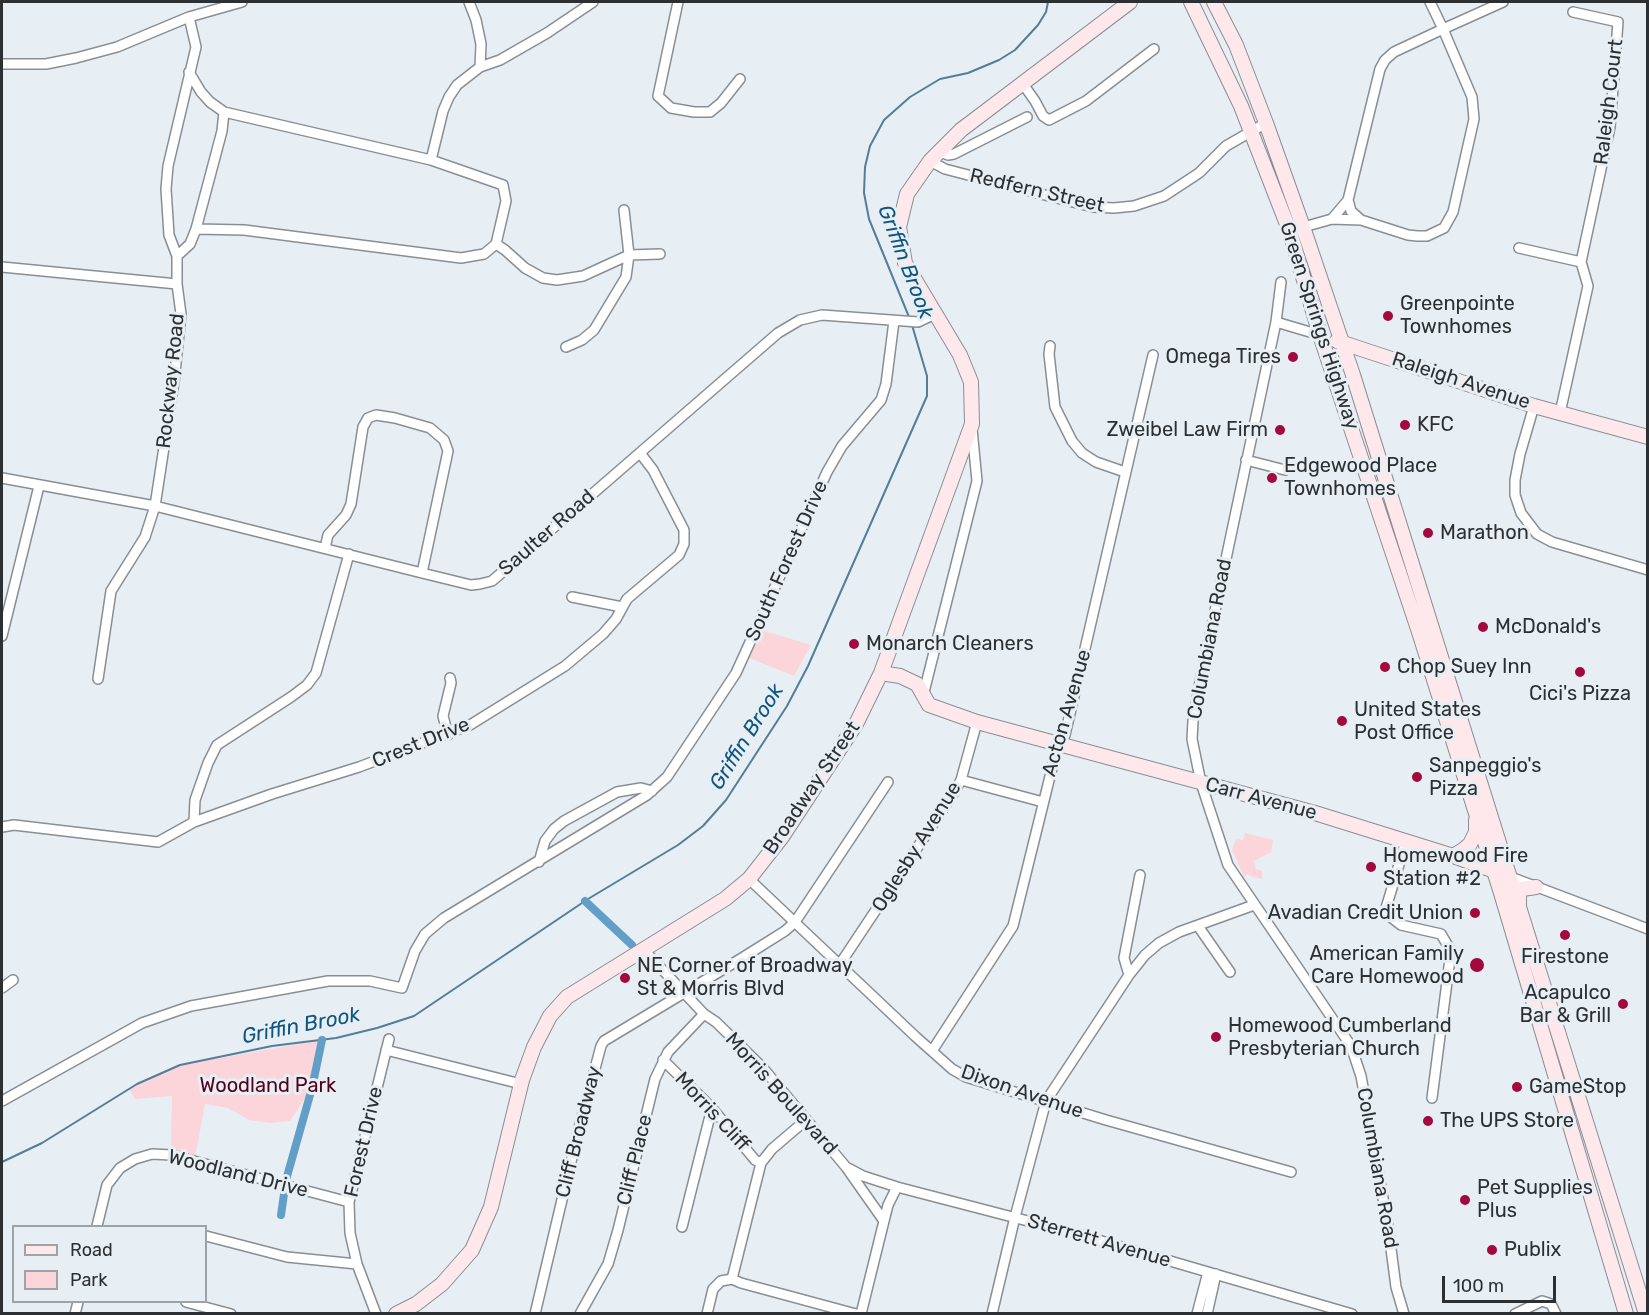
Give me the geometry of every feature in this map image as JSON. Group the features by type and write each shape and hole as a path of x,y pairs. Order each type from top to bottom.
{"main road":[{"name":"Broadway Street","path":"396,1314 416,1304 442,1284 472,1250 491,1207 521,1084 534,1047 550,1016 567,997 725,899 749,879 782,837 856,724 881,673 972,424 972,382 960,355 905,262 899,227 907,194 934,156 961,130 1130,2"},
{"name":"Green Springs Highway","path":"1191,2 1213,44 1297,230 1353,375 1646,1314"},
{"name":"Green Springs Highway","path":"1214,2 1236,45 1266,123 1297,230 1320,335 1476,812 1626,1314"},
{"name":"Raleigh Avenue","path":"1320,335 1534,406 1647,437"},
{"path":"1353,375 1359,360 1370,351"},
{"name":"Carr Avenue","path":"881,673 900,676 917,684 929,705 977,722 1315,813 1453,856 1508,876"},
{"path":"1453,856 1472,841 1476,832 1476,812"},
{"path":"1519,910 1519,894 1522,889 1536,887"},
{"path":"1589,1190 1606,1185"}],"street":[{"path":"2,64 46,64 76,58 117,47 189,17 242,2"},
{"path":"469,2 481,44 480,67"},
{"path":"431,160 443,111 458,85 480,67 500,60 548,33 593,2"},
{"path":"678,2 658,96 671,108 710,112 721,103 740,79"},
{"path":"1297,230 1332,219 1361,220 1408,235 1427,236 1444,228 1453,212 1474,119 1472,97 1430,2"},
{"path":"1332,219 1348,200 1380,69 1385,60 1394,52 1503,2"},
{"name":"Raleigh Court","path":"1560,413 1588,286 1581,262 1610,127 1618,22 1573,12"},
{"name":"Rockway Road","path":"98,679 111,591 145,537 155,506 174,382 181,314 177,284 177,256 169,236 166,189 168,166 196,47 189,17"},
{"path":"1023,84 1043,116 1049,120 1086,101 1155,49"},
{"path":"189,72 201,92 224,112 431,160 503,185 506,201 496,244 484,254 461,258 244,230 196,230"},
{"path":"177,256 190,244 196,230 222,131 224,112"},
{"path":"934,156 954,154 1027,117"},
{"name":"Redfern Street","path":"934,156 945,169 1093,207 1114,208 1134,206 1164,196 1199,173 1226,146 1266,123"},
{"path":"1348,200 1351,211 1361,220"},
{"path":"566,347 582,340 594,330 626,277 629,255 624,210"},
{"path":"496,244 525,268 543,278 557,280 583,276 629,255 660,254"},
{"path":"1519,248 1581,262"},
{"path":"2,267 177,284"},
{"name":"Columbiana Road","path":"1281,282 1276,322 1193,721 1192,739 1201,783 1228,865 1351,1046 1361,1076 1389,1226 1396,1287 1404,1314"},
{"name":"Saulter Road","path":"2,478 155,506 471,585 492,581 778,333 800,320 822,315 918,322 935,314"},
{"name":"South Forest Drive","path":"2,1101 142,1023 191,1006 328,981 370,981 402,988 415,951 425,934 444,918 652,791 667,777 736,673 827,472 842,446 881,400 898,321"},
{"name":"Raleigh Avenue","path":"1276,322 1320,335"},
{"path":"1050,346 1055,407 1072,441 1082,453 1096,462 1125,472"},
{"name":"Acton Avenue","path":"932,1051 1013,926 1058,744 1065,737 1153,355"},
{"path":"1534,406 1515,480 1515,495 1521,513 1537,534 1552,542 1647,570"},
{"path":"325,548 328,535 346,515 351,504 363,427 368,418 376,415 395,418 430,428 444,440 448,451 422,573"},
{"path":"923,697 977,481 972,424"},
{"name":"Crest Drive","path":"2,827 14,825 158,842 194,822 448,735 480,718 565,666 616,619 627,599 680,555 684,544 684,530 653,470 640,453"},
{"path":"1246,460 1286,470"},
{"path":"2,636 39,486"},
{"path":"194,822 195,800 217,745 291,697 307,685 316,674 350,554"},
{"path":"572,597 622,607"},
{"path":"448,735 443,716 450,678"},
{"name":"Oglesby Avenue","path":"840,964 961,780 977,722"},
{"path":"961,780 1043,802"},
{"name":"Cliff Broadway","path":"535,1314 604,1041 786,931 795,922 888,782"},
{"path":"538,862 545,841 564,821 617,792 641,788 652,791"},
{"path":"1406,841 1386,908 1392,918 1401,925 1441,934 1451,951 1432,1098"},
{"path":"1129,975 1124,958 1140,875"},
{"name":"Carr Avenue","path":"1508,876 1647,929"},
{"name":"Dixon Avenue","path":"749,879 932,1051 952,1069 966,1077 1291,1172"},
{"path":"992,1314 1046,1101 1129,975 1145,955 1159,942 1254,905"},
{"path":"1198,926 1230,972"},
{"name":"Morris Boulevard","path":"643,949 704,1014 716,1022 763,1068 846,1167 884,1221"},
{"path":"2,988 13,980"},
{"name":"Cliff Place","path":"580,1314 595,1290 611,1253 655,1079 668,1052 704,1014"},
{"name":"Forest Drive","path":"376,1314 357,1264 350,1233 349,1202 389,1039"},
{"path":"386,1050 521,1084"},
{"name":"Morris Cliff","path":"663,1060 712,1108 755,1160 761,1163"},
{"path":"682,1227 712,1108"},
{"path":"732,1279 761,1163 772,1149 806,1120"},
{"name":"Woodland Drive","path":"97,1225 107,1185 120,1168 135,1159 152,1154 171,1155 349,1202"},
{"name":"Sterrett Avenue","path":"846,1167 863,1176 897,1187 1015,1217 1352,1314"},
{"path":"861,1314 888,1205 897,1187"},
{"path":"207,1236 287,1257 357,1264"},
{"path":"1197,1314 1212,1273"},
{"path":"1206,1314 1212,1273"},
{"path":"707,1314 713,1289 720,1281 732,1279 856,1314"},
{"path":"1304,1314 1306,1301"},
{"path":"1515,1314 1542,1301 1551,1304 1556,1314"},
{"path":"190,1303 231,1314"}],"green space":[{"path":"761,630 811,645 794,676 749,658"},
{"path":"1245,833 1273,840 1271,852 1254,861 1256,869 1262,871 1262,879 1247,874 1244,877 1232,850 1236,839 1243,840"},
{"name":"Woodland Park","path":"322,1040 312,1088 290,1121 270,1123 249,1120 228,1108 205,1104 195,1158 171,1151 172,1096 135,1099 129,1089 180,1065"}],"waterway":[{"name":"Griffin Brook","path":"909,317 869,219 864,193 865,167 870,146 884,120 910,97 940,79 968,73 999,60 1015,50 1038,25 1046,12 1048,2"},
{"name":"Griffin Brook","path":"2,1162 42,1143 137,1084 180,1065 272,1046 336,1038 414,1016 588,899 678,845 703,826 726,800 787,706 808,666 927,396 927,376 912,325"},
{"path":"585,901 632,945"},
{"path":"281,1215 286,1180 312,1088 322,1040"}],"place":[{"name":"Greenpointe Townhomes","path":"1388,316"},
{"name":"Omega Tires","path":"1293,357"},
{"name":"KFC","path":"1405,425"},
{"name":"Zweibel Law Firm","path":"1280,430"},
{"name":"Edgewood Place Townhomes","path":"1272,478"},
{"name":"Marathon","path":"1428,533"},
{"name":"McDonald's","path":"1483,627"},
{"name":"Monarch Cleaners","path":"854,644"},
{"name":"Chop Suey Inn","path":"1385,667"},
{"name":"Cici's Pizza","path":"1580,672"},
{"name":"United States Post Office","path":"1342,721"},
{"name":"Sanpeggio's Pizza","path":"1417,777"},
{"name":"Homewood Fire Station #2","path":"1371,867"},
{"name":"Avadian Credit Union","path":"1475,913"},
{"name":"Firestone","path":"1565,935"},
{"name":"American Family Care Homewood","path":"1477,965"},
{"name":"NE Corner of Broadway St & Morris Blvd","path":"625,978"},
{"name":"Acapulco Bar & Grill","path":"1623,1004"},
{"name":"Homewood Cumberland Presbyterian Church","path":"1216,1037"},
{"name":"GameStop","path":"1517,1087"},
{"name":"The UPS Store","path":"1428,1121"},
{"name":"Pet Supplies Plus","path":"1465,1200"},
{"name":"Publix","path":"1492,1250"}]}
